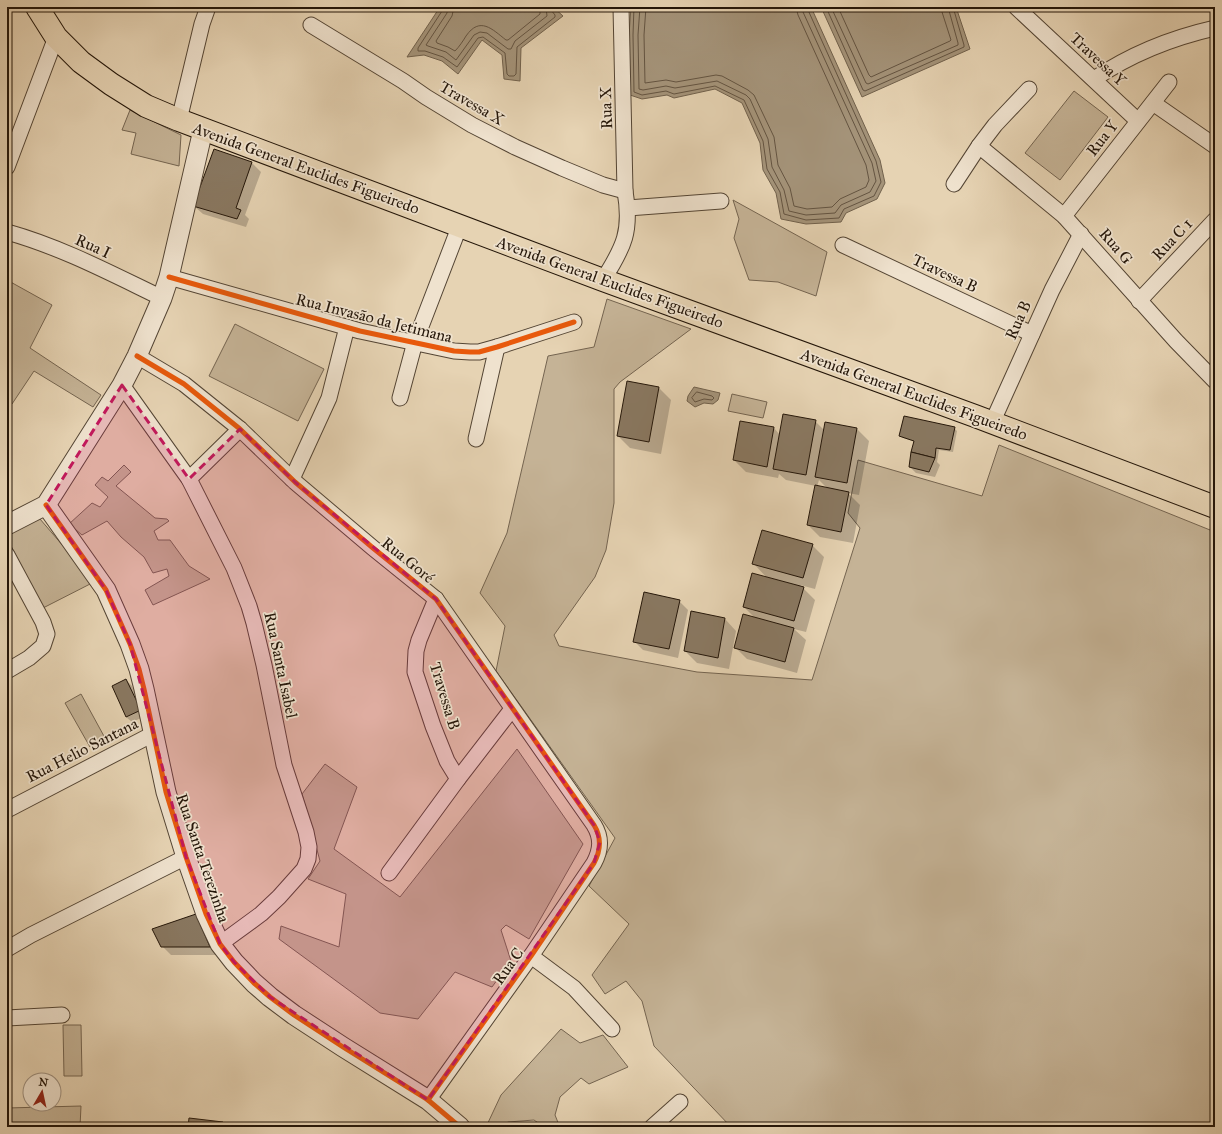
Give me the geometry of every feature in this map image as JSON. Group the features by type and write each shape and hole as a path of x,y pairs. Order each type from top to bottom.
{"main road":[{"name":"Avenida General Euclides Figueiredo","path":"43,11 56,37 81,62 111,84 146,106 179,120 603,280 992,423 1215,507"}],"street":[{"path":"179,120 200,32 208,7"},
{"name":"Rua X","path":"603,280 617,257 628,224 628,208 625,191 621,7"},
{"name":"Travessa Y","path":"1016,7 1138,121"},
{"name":"Travessa X","path":"311,25 472,125 515,147 562,168 603,185 625,191"},
{"path":"1094,79 1114,66 1151,48 1194,33 1215,28"},
{"path":"7,167 56,37"},
{"name":"Rua Y","path":"1064,216 1169,82"},
{"path":"954,184 978,146 995,125 1029,89"},
{"path":"1153,103 1215,146"},
{"path":"9,520 46,505 122,385 137,356 162,298 169,277 203,130"},
{"name":"Rua G","path":"978,146 1064,216 1139,301 1215,381"},
{"path":"628,208 721,201"},
{"name":"Rua C 1","path":"1139,301 1215,220"},
{"path":"400,398 415,342 460,225"},
{"name":"Rua I","path":"7,232 29,238 53,248 113,274 162,298"},
{"name":"Rua B","path":"992,423 1058,277 1081,234"},
{"name":"Travessa B","path":"842,245 1032,334"},
{"name":"Rua Invasão da Jetimana","path":"169,277 360,331 454,351 479,352 574,322"},
{"path":"292,479 329,398 347,327"},
{"path":"476,439 497,347"},
{"name":"Rua Goré","path":"137,356 184,384 240,429 292,479 436,599 597,830 600,842"},
{"name":"Rua Santa Isabel","path":"122,385 189,479 234,568 254,623 284,765 306,832 309,847 308,859 304,870 293,882 261,914 220,944"},
{"path":"189,479 240,429"},
{"name":"Rua Santa Terezinha","path":"46,505 106,590 130,644 139,669 166,792 186,857 206,914 220,944 234,962 254,983 294,1015 428,1100 460,1127"},
{"path":"7,555 43,622 47,634 43,646 29,658 7,671"},
{"name":"Travessa B","path":"436,599 419,640 416,651 415,672 447,761 458,779"},
{"path":"389,873 512,709"},
{"name":"Rua Helio Santana","path":"7,810 153,734"},
{"name":"Rua C","path":"428,1100 531,956 594,863 599,851 600,842"},
{"path":"7,949 31,935 186,857"},
{"path":"531,956 574,988 612,1029"},
{"path":"7,1018 62,1015"},
{"path":"656,1126 680,1102"}],"highlighted area":[{"path":"122,385 189,479 240,429 295,482 436,599 594,825 600,842 594,863 428,1100 270,997 234,962 220,944 186,857 130,644 106,590 46,505"}],"shaded area":[{"path":"1074,91 1108,117 1060,180 1025,153"},
{"path":"130,110 181,135 179,166 131,154 136,133 122,130"},
{"path":"733,200 827,252 816,296 778,282 749,280 734,238 739,219"},
{"path":"7,280 52,305 30,348 101,395 93,407 34,371 12,404 7,401"},
{"path":"607,299 691,329 620,382 614,389 614,503 606,550 595,577 554,635 559,646 697,672 812,680 860,528 848,513 858,460 982,496 999,445 1215,532 1215,1110 1207,1127 731,1127 654,1046 642,1001 626,981 605,994 592,975 629,924 589,886 615,838 496,671 505,626 480,593 507,533 548,356 594,347"},
{"path":"235,324 324,369 298,421 209,376"},
{"path":"732,394 767,402 763,418 728,411"},
{"path":"124,465 131,472 116,486 155,518 167,519 169,521 154,531 158,540 170,540 189,566 210,579 153,605 145,590 169,576 167,569 153,573 144,557 121,537 107,521 82,535 69,524 92,503 100,507 108,497 95,485 102,477 108,481"},
{"path":"40,519 94,582 43,608 7,538 7,533"},
{"path":"81,694 105,738 90,747 65,703"},
{"path":"517,749 583,844 529,939 506,925 501,930 511,961 492,987 455,972 418,1019 380,1013 279,939 281,926 339,947 346,894 308,879 320,861 302,794 325,764 357,787 334,849 400,897"},
{"path":"63,1025 81,1025 82,1076 64,1076"},
{"path":"561,1029 580,1043 603,1035 628,1067 589,1084 581,1078 560,1097 555,1115 559,1125 556,1127 544,1127 534,1120 508,1122 501,1127 486,1127 501,1095"},
{"path":"81,1106 80,1127 43,1127 7,1123 7,1108 22,1108 22,1112 62,1112 62,1107"}],"water":[{"path":"440,7 553,7 563,16 521,48 520,81 504,79 502,55 482,40 458,74 442,61 424,55 407,57"},
{"path":"631,7 811,7 880,160 885,183 877,199 846,213 841,222 806,224 781,219 776,193 763,170 760,143 742,103 715,89 674,98 667,95 642,99 630,95 629,35"},
{"path":"821,7 956,7 970,49 862,97"},
{"path":"694,387 720,393 718,400 713,404 704,403 695,407 687,401 688,396"}],"building":[{"path":"214,149 252,162 236,208 241,210 237,219 193,206"},
{"path":"627,381 659,387 649,442 617,436"},
{"path":"783,414 816,420 806,475 773,469"},
{"path":"904,416 955,427 950,450 936,448 935,458 911,452 914,441 899,436"},
{"path":"740,421 774,427 767,467 733,460"},
{"path":"825,422 857,428 847,483 815,477"},
{"path":"911,452 935,458 929,472 909,467"},
{"path":"815,485 849,492 841,532 807,525"},
{"path":"762,530 813,544 803,578 752,564"},
{"path":"752,573 804,587 794,621 743,607"},
{"path":"644,592 680,600 669,649 633,642"},
{"path":"691,611 725,618 718,658 684,651"},
{"path":"743,614 794,628 785,662 734,648"},
{"path":"126,679 141,710 126,717 112,686"},
{"path":"196,914 210,947 161,947 152,929"},
{"path":"189,1118 223,1122 223,1127 188,1127"}],"cycle path":[{"path":"169,277 360,331 454,351 479,352 574,322"},
{"path":"137,356 184,384 240,429 295,482 436,599 597,830 600,844 594,863 531,956 428,1100"},
{"path":"46,505 106,590 130,644 144,689 166,792 186,857 206,914 220,944 234,962 270,997 294,1015 343,1047 428,1100 460,1127"}]}
